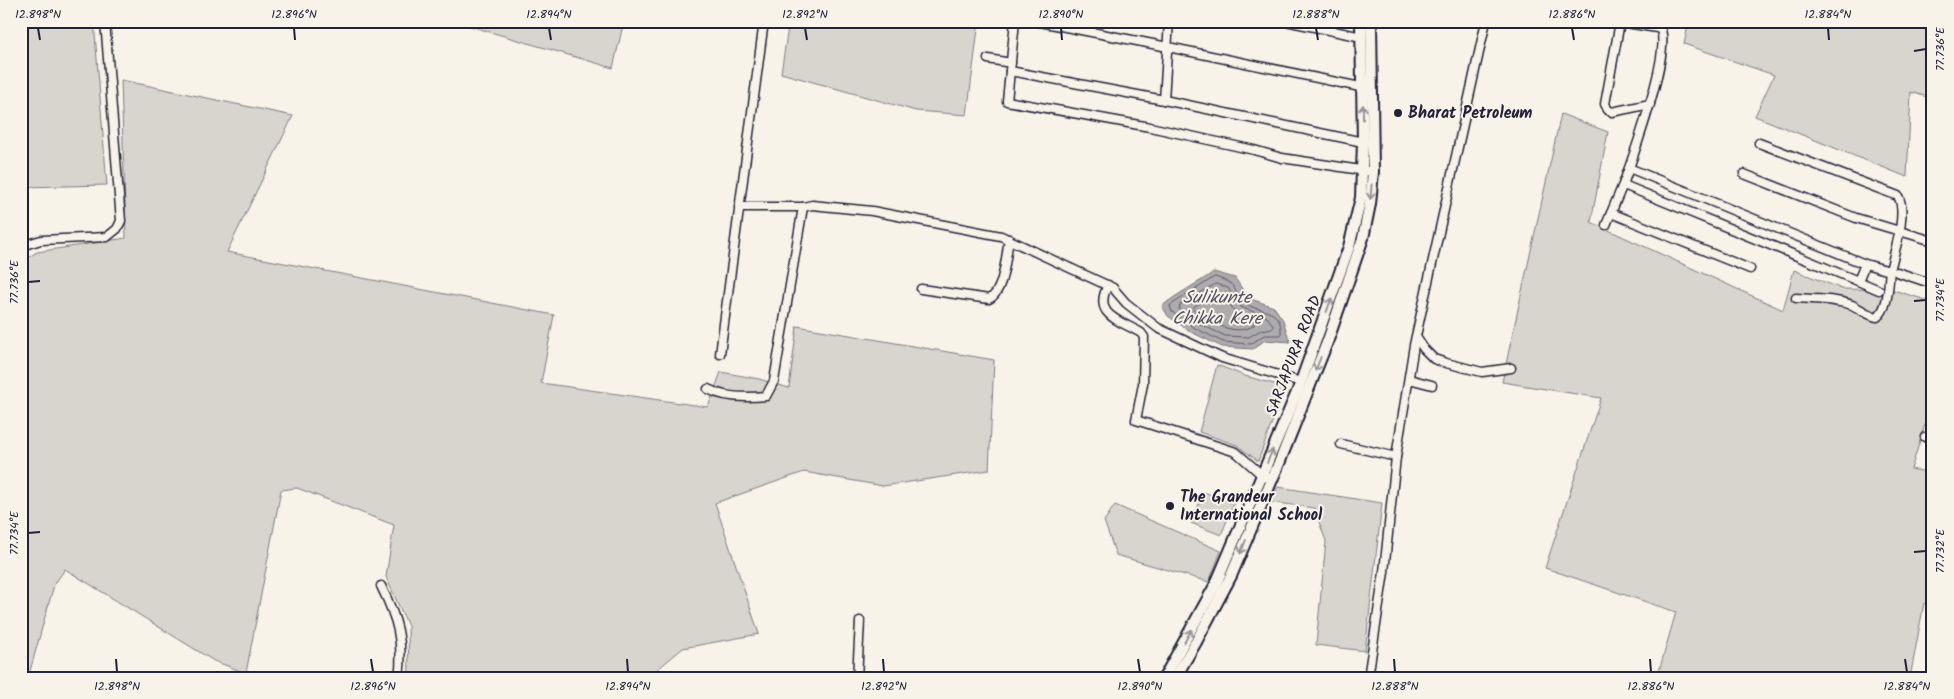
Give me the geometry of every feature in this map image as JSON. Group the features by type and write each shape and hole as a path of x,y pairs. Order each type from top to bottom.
{"main road":[{"name":"SARJAPURA ROAD","path":"1164,678 1216,584 1267,478 1328,340 1363,238 1370,204 1367,89 1361,21"},
{"name":"SARJAPURA ROAD","path":"1175,678 1231,576 1349,247 1368,171 1363,142 1371,21"}],"street":[{"path":"21,246 41,240 103,238 111,235 120,226 105,21"},
{"path":"720,354 764,21"},
{"path":"1015,21 1007,101 1150,127 1282,158 1368,171"},
{"path":"1035,21 1367,89"},
{"path":"1164,100 1168,21"},
{"path":"1286,21 1362,37"},
{"path":"1368,678 1384,572 1396,457 1416,337 1486,21"},
{"path":"1606,225 1624,182 1650,104 1663,41 1662,34 1657,28 1617,22 1606,108 1612,112 1650,104"},
{"path":"988,59 1011,67 1363,142"},
{"path":"1759,143 1898,196 1901,200 1902,214 1893,271 1882,314 1877,317 1870,316 1852,305 1833,301 1796,298"},
{"path":"1629,168 1865,264 1933,284"},
{"path":"1744,174 1856,218 1933,241"},
{"path":"1624,182 1626,186 1878,290"},
{"path":"739,207 803,207 812,205 872,211 1001,236 1108,286 1158,328 1222,358 1301,382"},
{"path":"708,389 716,394 766,396 774,381 803,207"},
{"path":"1611,213 1750,269"},
{"path":"921,289 989,299 993,297 999,290 1009,239"},
{"path":"1858,281 1865,264"},
{"path":"1108,286 1103,295 1103,306 1107,313 1141,333 1144,337 1143,384 1136,420 1236,452 1267,478"},
{"path":"1416,337 1434,358 1446,362 1482,372 1511,368"},
{"path":"1409,379 1432,385"},
{"path":"1925,438 1933,441"},
{"path":"1342,444 1396,457"},
{"path":"381,586 398,627 401,656 399,678"},
{"path":"857,678 860,621"}],"shaded area":[{"path":"21,21 94,21 107,185 21,187"},
{"path":"471,21 624,21 613,68 470,26"},
{"path":"653,21 735,21 734,28"},
{"path":"789,21 979,21 967,115 916,111 781,73"},
{"path":"1689,21 1933,21 1933,99 1911,92 1907,177 1755,116 1774,75 1684,44"},
{"path":"121,80 293,116 227,252 554,315 541,383 708,407 721,372 759,379 789,388 797,326 994,360 989,470 883,486 804,472 715,503 759,634 683,648 647,678 409,678 408,626 386,577 394,525 297,488 281,490 246,673 214,661 65,569 54,585 28,678 21,678 21,262 37,252 126,238"},
{"path":"1561,114 1608,132 1591,222 1783,310 1794,270 1842,289 1893,290 1933,302 1933,400 1911,469 1933,473 1933,607 1924,603 1910,678 1657,678 1676,612 1545,568 1601,398 1502,382"},
{"path":"1217,365 1245,376 1285,387 1258,461 1237,445 1199,432"},
{"path":"1278,487 1382,503 1365,651 1316,645 1326,541 1314,508 1270,502"},
{"path":"1204,492 1234,504 1221,535 1191,523"},
{"path":"1115,505 1221,551 1209,582 1116,555 1104,521"}],"water":[{"name":"Sulikunte Chikka Kere","path":"1214,272 1235,278 1248,298 1274,307 1283,320 1290,342 1265,340 1253,349 1222,347 1191,332 1168,316 1162,306"}],"place":[{"name":"Bharat Petroleum","path":"1398,113"},
{"name":"The Grandeur International School","path":"1170,506"}]}
